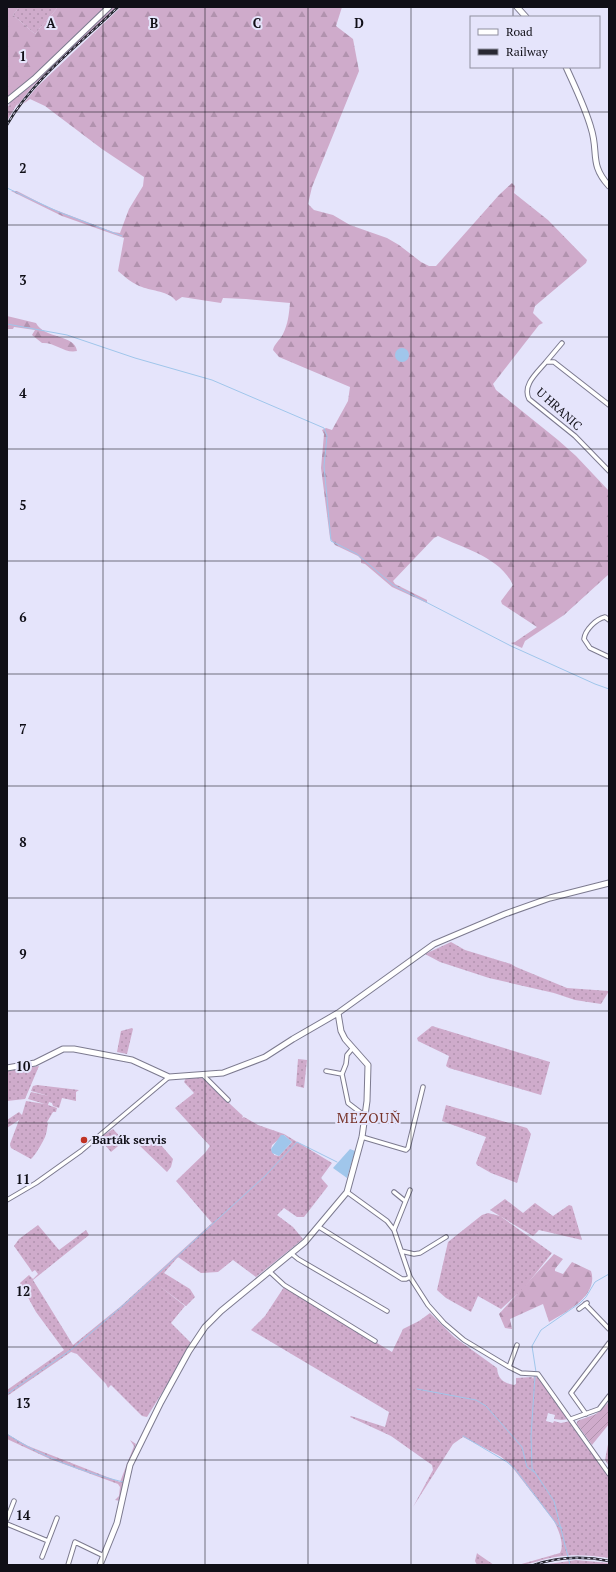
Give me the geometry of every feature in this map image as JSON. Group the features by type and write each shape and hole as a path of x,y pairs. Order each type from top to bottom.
{"street":[{"path":"7,101 34,78 109,7"},
{"path":"517,7 525,16"},
{"path":"566,68 591,127 595,165 598,173 609,186"},
{"name":"U HRANIC","path":"562,343 528,385 526,393 529,399 575,436 609,471"},
{"path":"546,362 558,364 609,405"},
{"path":"609,620 605,617 598,619 586,633 584,639 590,648 609,657"},
{"path":"7,1068 34,1063 63,1049 74,1049 132,1060 169,1077 223,1074 252,1064 338,1014 418,954 440,941 550,898 609,883"},
{"path":"100,1565 106,1554 117,1523 130,1465 183,1362 205,1328 221,1311 292,1254 319,1227 347,1192 362,1137 365,1116 368,1065 362,1057 352,1049 340,1031 338,1014"},
{"path":"352,1049 347,1055 346,1064 342,1074 348,1103 365,1116"},
{"path":"326,1071 342,1074"},
{"path":"203,1075 228,1100"},
{"path":"7,1200 36,1183 81,1150 169,1077"},
{"path":"362,1137 406,1150 408,1148 423,1087"},
{"path":"394,1230 410,1190"},
{"path":"347,1192 387,1221 394,1230 410,1277 428,1305 454,1332 509,1367 521,1373 538,1374 571,1418 609,1474"},
{"path":"394,1192 405,1201"},
{"path":"319,1227 402,1278 406,1279 410,1277"},
{"path":"400,1251 420,1253 446,1237"},
{"path":"292,1254 298,1259 387,1311"},
{"path":"270,1272 284,1285 374,1340"},
{"path":"579,1309 586,1304 609,1329"},
{"path":"586,1414 571,1393 609,1343"},
{"path":"509,1367 517,1345"},
{"path":"571,1418 586,1414 603,1406 609,1396"},
{"path":"7,1519 14,1501"},
{"path":"42,1557 57,1518"},
{"path":"7,1524 48,1541"},
{"path":"68,1565 75,1542 106,1554"}],"green space":[{"path":"7,7 19,7 13,15 35,34 58,7 106,7 33,77 7,98"},
{"path":"19,7 58,7 35,34 13,15"},
{"path":"112,7 116,7 33,86 17,106 18,100 8,107 11,101 36,80"},
{"path":"121,7 342,7 336,26 353,39 359,71 312,187 308,204 314,210 333,215 350,225 387,238 399,245 421,262 429,266 436,266 499,195 512,183 515,186 514,193 548,220 587,260 586,263 535,306 533,313 543,323 539,325 493,384 496,390 576,456 609,491 609,574 564,615 525,641 522,648 511,643 515,642 537,627 502,604 501,601 513,585 507,575 499,567 480,554 438,536 434,538 393,581 395,584 427,600 427,603 392,587 365,564 361,563 361,559 358,556 335,545 330,538 321,468 324,434 322,430 326,428 332,430 348,401 350,387 279,357 273,350 286,326 290,303 223,298 221,303 182,297 176,301 165,293 135,284 118,271 124,238 62,216 11,191 17,191 48,207 113,232 120,233 129,209 143,186 144,177 102,149 45,106 30,99 23,104 36,88"},
{"path":"18,99 19,101 7,121 7,107"},
{"path":"7,316 36,323 46,332 71,342 77,351 68,351 51,344 42,343 32,335 35,330 14,327 13,329 7,329"},
{"path":"451,942 465,950 511,964 567,988 609,991 601,1004 575,1000 554,993 489,978 440,962 425,954"},
{"path":"432,1026 550,1062 541,1095 449,1068 446,1066 449,1056 418,1041 417,1038"},
{"path":"132,1028 127,1054 117,1052 121,1031"},
{"path":"298,1059 307,1060 304,1088 296,1086"},
{"path":"39,1066 25,1099 7,1101 7,1071"},
{"path":"201,1077 243,1116 242,1118 244,1117 258,1125 284,1134 332,1163 321,1178 328,1186 304,1217 297,1217 284,1208 277,1215 293,1227 303,1239 256,1277 233,1260 218,1272 201,1273 178,1257 164,1273 190,1289 195,1297 186,1306 158,1285 185,1306 171,1323 192,1344 147,1417 142,1416 111,1385 108,1388 106,1384 77,1354 71,1352 7,1396 7,1390 64,1350 36,1312 20,1283 29,1275 33,1279 38,1274 35,1270 32,1272 14,1246 19,1239 38,1225 59,1250 86,1230 89,1235 33,1280 73,1345 121,1306 212,1223 176,1181 205,1153 210,1146 175,1108 194,1093 184,1082 186,1078","holes":["284,1135 292,1142 279,1156 274,1155 271,1149 272,1145"]},
{"path":"37,1085 79,1090 76,1092 76,1101 62,1098 59,1108 53,1106 52,1103 49,1102 48,1105 57,1108 56,1112 53,1112 47,1122 47,1132 42,1143 31,1159 11,1148 10,1144 19,1120 7,1128 7,1120 19,1112 22,1115 26,1101 45,1104 28,1099 31,1092 49,1096 31,1091 33,1086"},
{"path":"446,1105 527,1128 531,1134 517,1183 491,1173 477,1165 476,1163 486,1137 442,1121"},
{"path":"113,1129 124,1141 111,1152 99,1138"},
{"path":"154,1137 173,1159 171,1167 167,1172 139,1145 145,1140 150,1142"},
{"path":"505,1199 523,1213 535,1203 553,1216 569,1205 572,1206 582,1240 539,1230 533,1236 490,1210"},
{"path":"488,1213 500,1216 552,1253 524,1288 501,1309 478,1296 471,1312 446,1298 437,1290 448,1242 482,1215"},
{"path":"554,1254 563,1259 555,1271 563,1274 572,1262 591,1271 592,1280 586,1295 572,1308 549,1322 543,1304 510,1319 512,1329 505,1328 499,1314"},
{"path":"284,1287 392,1352 403,1329 419,1321 430,1313 454,1337 497,1368 500,1378 504,1382 514,1385 516,1384 516,1378 532,1377 533,1379 534,1376 539,1378 568,1419 554,1419 555,1415 548,1413 546,1421 561,1423 570,1421 609,1477 609,1558 568,1555 518,1565 560,1553 562,1545 554,1521 509,1463 500,1456 463,1437 453,1444 413,1507 433,1470 432,1465 391,1436 350,1417 351,1416 385,1427 389,1412 251,1330 265,1316"},
{"path":"609,1402 609,1424 592,1445 577,1424 577,1421 596,1414"},
{"path":"7,1434 28,1446 120,1482 134,1446 130,1440 136,1444 128,1467 120,1501 115,1500 119,1496 120,1487 118,1484 50,1459 7,1439"},
{"path":"609,1439 609,1466 605,1460"},
{"path":"477,1553 494,1565 477,1565 475,1561"},
{"path":"576,1560 609,1563 609,1565 542,1565"}],"water":[{"path":"399,348 405,348 409,352 409,358 405,362 399,362 395,358 395,352"},
{"path":"281,1135 284,1135 292,1142 279,1156 272,1153 271,1149"},
{"path":"350,1149 355,1151 347,1178 333,1168"}],"waterway":[{"path":"7,188 59,212 122,236"},
{"path":"7,324 67,335 135,358 212,380 324,428 327,436 324,466 331,541 357,554 393,585 511,646 609,689"},
{"path":"7,1394 72,1349 127,1302 265,1176 297,1142 337,1162"},
{"path":"536,1372 532,1346 541,1330 580,1303 586,1297 595,1282 609,1274"},
{"path":"535,1376 531,1436 532,1468 554,1501 570,1565"},
{"path":"417,1389 476,1400 486,1406 522,1447 527,1467 534,1472"},
{"path":"7,1434 48,1457 93,1474 123,1482"},
{"path":"463,1436 507,1462 515,1469 558,1526 562,1528"}],"railway":[{"path":"7,125 30,92 58,62 118,7"},
{"path":"534,1565 552,1560 571,1558 590,1558 609,1561"}],"place":[{"name":"Barták servis","path":"84,1140"}],"district":[{"name":"MEZOUŇ","path":"369,1118"}]}
